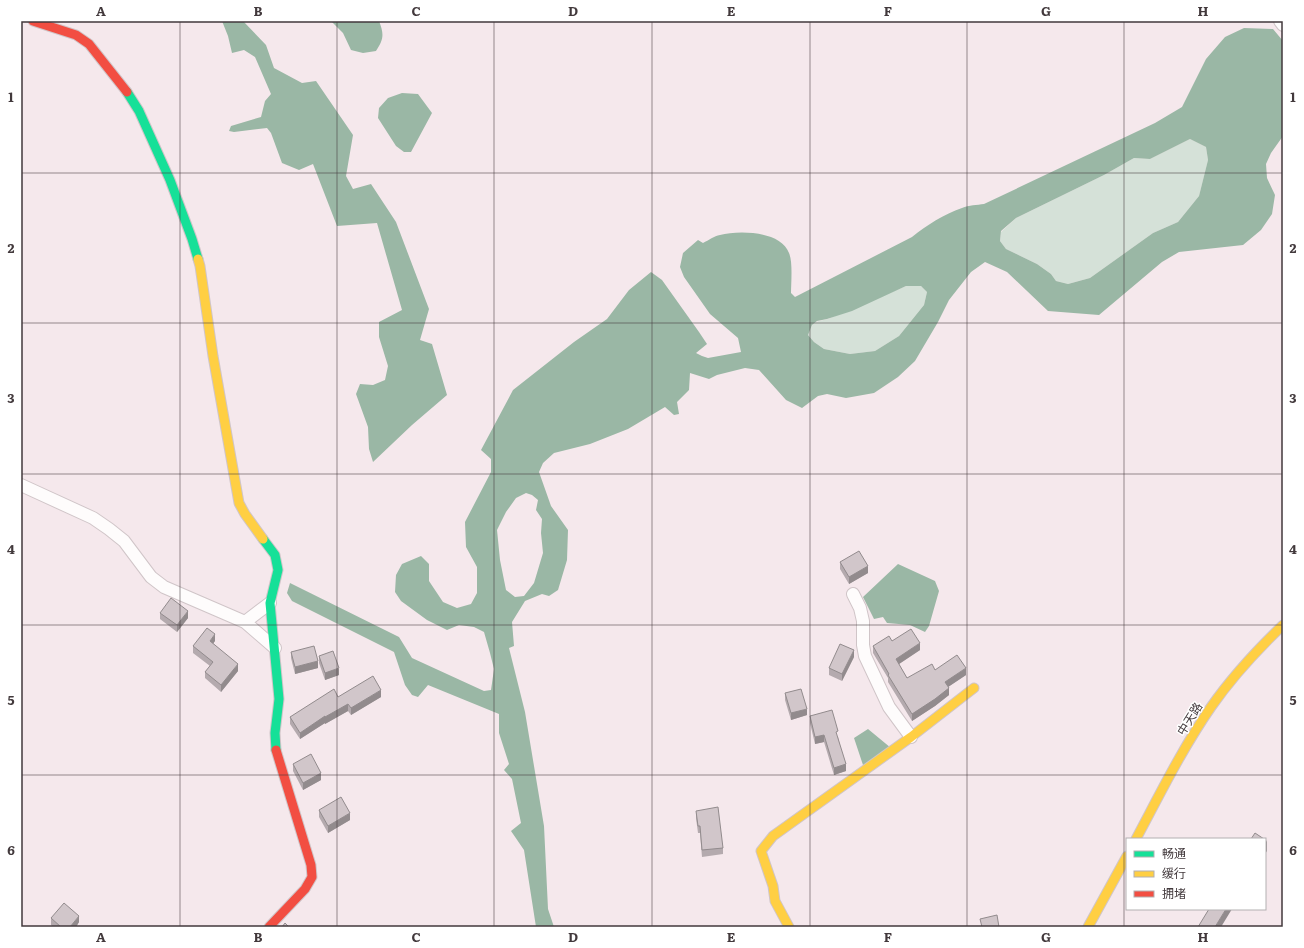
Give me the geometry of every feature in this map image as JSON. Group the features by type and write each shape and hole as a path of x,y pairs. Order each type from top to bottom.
{"street":[{"path":"33,21 76,35 89,44 122,85 139,111 170,180 192,239 200,266 213,356 239,503 245,514 275,555 278,570 270,603 279,699 275,733 276,750 311,865 312,877 305,889 269,927"},
{"path":"1280,21 1283,24"},
{"path":"21,485 93,518 110,529 124,542 151,577 164,587 245,622 275,648"},
{"path":"853,594 860,608 864,621 863,645 865,656 890,707 911,737"},
{"path":"245,622 270,603"},
{"name":"中天路","path":"1137,838 1178,760 1211,708 1243,666 1283,625"},
{"path":"789,927 775,901 773,886 761,851 773,836 911,737 974,688"},
{"path":"1088,927 1126,858"}],"shaded area":[{"path":"222,21 243,21 266,45 274,68 302,83 316,81 353,135 346,176 353,189 371,184 396,222 429,309 420,340 432,344 447,395 412,425 373,462 369,449 368,427 356,394 360,384 373,385 385,380 388,366 379,337 379,322 402,310 377,223 337,226 313,164 299,170 282,163 271,133 267,128 234,132 229,131 231,126 261,117 265,101 271,94 255,57 244,50 232,53 228,36"},
{"path":"331,21 379,21 382,29 381,43 376,51 363,53 351,50 343,33"},
{"path":"1244,28 1273,29 1283,41 1283,136 1271,153 1266,164 1267,178 1275,195 1272,214 1261,230 1243,245 1179,252 1162,262 1099,315 1048,311 1007,272 985,262 971,272 949,300 915,361 898,377 874,393 846,398 827,394 818,396 802,408 786,400 759,370 745,368 717,375 709,379 690,373 689,390 677,402 679,414 674,415 665,407 628,429 590,444 554,453 543,463 539,472 551,506 568,530 567,560 558,590 549,596 542,594 525,601 512,622 514,646 509,648 525,712 544,826 548,909 554,927 536,927 524,850 511,831 521,823 512,779 504,770 509,764 499,733 499,714 428,685 418,697 412,695 405,685 394,652 292,601 287,593 290,583 399,637 412,658 484,691 491,690 494,669 484,632 474,627 459,625 447,630 427,620 401,601 395,592 396,575 402,564 421,556 429,564 429,581 443,602 457,608 471,604 477,593 477,567 466,547 465,522 491,472 491,459 481,450 513,390 574,342 607,319 629,290 651,272 662,280 707,344 696,353 708,358 741,352 738,338 710,314 684,277 680,267 683,253 698,240 703,243 714,237 728,233 748,233 769,236 778,240 785,246 789,253 791,267 791,293 795,297 912,237 930,224 955,210 967,206 984,204 1155,123 1182,107 1206,59 1225,37","holes":["1190,139 1206,147 1208,160 1199,196 1178,222 1153,233 1090,278 1068,284 1056,281 1051,274 1037,264 1006,249 1000,241 1001,231 1016,218 1104,175 1134,158 1150,159","906,286 921,286 927,292 924,305 899,336 875,351 850,354 824,349 814,342 808,335 812,325 817,321 852,311","526,493 532,495 538,500 536,510 542,519 541,533 543,553 534,583 524,596 515,597 506,590 500,560 497,530 506,512 516,498"]},
{"path":"402,93 418,94 432,113 411,152 404,152 396,146 378,118 379,108 388,98"},
{"path":"1190,139 1206,147 1208,160 1199,196 1178,222 1153,233 1090,278 1068,284 1056,281 1051,274 1037,264 1006,249 1000,241 1001,232 1016,218 1104,175 1134,158 1150,159"},
{"path":"906,286 921,286 927,292 924,305 899,336 875,351 850,354 824,349 814,342 808,335 811,327 817,322 828,319"},
{"path":"898,564 935,581 939,591 929,626 925,632 910,625 887,623 883,617 874,619 863,597"},
{"path":"868,729 891,748 864,768 854,738"}],"building":[{"path":"859,551 868,566 849,577 840,562"},
{"path":"171,598 188,611 177,625 160,613"},
{"path":"207,628 215,634 210,641 238,664 221,685 205,672 213,662 193,646"},
{"path":"911,629 920,643 896,659 907,678 932,664 935,670 957,655 966,668 945,682 949,688 912,714 888,675 889,674 873,646 889,636 892,641"},
{"path":"840,644 854,650 842,674 829,668"},
{"path":"314,646 318,661 295,667 291,652"},
{"path":"333,651 339,668 325,673 319,656"},
{"path":"373,676 381,690 351,708 348,704 325,716 300,733 290,717 334,689 338,697"},
{"path":"801,689 807,709 791,713 785,693"},
{"path":"832,710 838,731 836,732 846,764 834,768 824,735 815,737 810,716"},
{"path":"311,754 321,773 303,783 293,764"},
{"path":"341,797 350,813 328,826 319,810"},
{"path":"718,807 723,848 702,850 700,826 698,826 696,811"},
{"path":"1255,833 1262,838 1252,838"},
{"path":"64,903 79,916 70,927 61,927 51,918"},
{"path":"1208,910 1225,910 1215,927 1198,927"},
{"path":"997,915 999,927 982,927 980,919"},
{"path":"285,923 289,927 282,927"}],"traffic: fast":[{"path":"127,92 139,111 170,180 198,259"},
{"path":"263,539 275,555 278,570 270,603 279,699 275,733 276,750"}],"traffic: slow":[{"path":"198,259 213,356 239,503 263,539"},
{"path":"1137,838 1181,755 1211,707 1245,664 1283,625"},
{"path":"789,927 775,901 773,886 761,851 773,836 911,737 974,688"},
{"path":"1088,927 1126,858"}],"traffic: jam":[{"path":"33,21 76,35 89,44 127,92"},
{"path":"269,927 305,889 312,877 311,865 276,750"}]}
